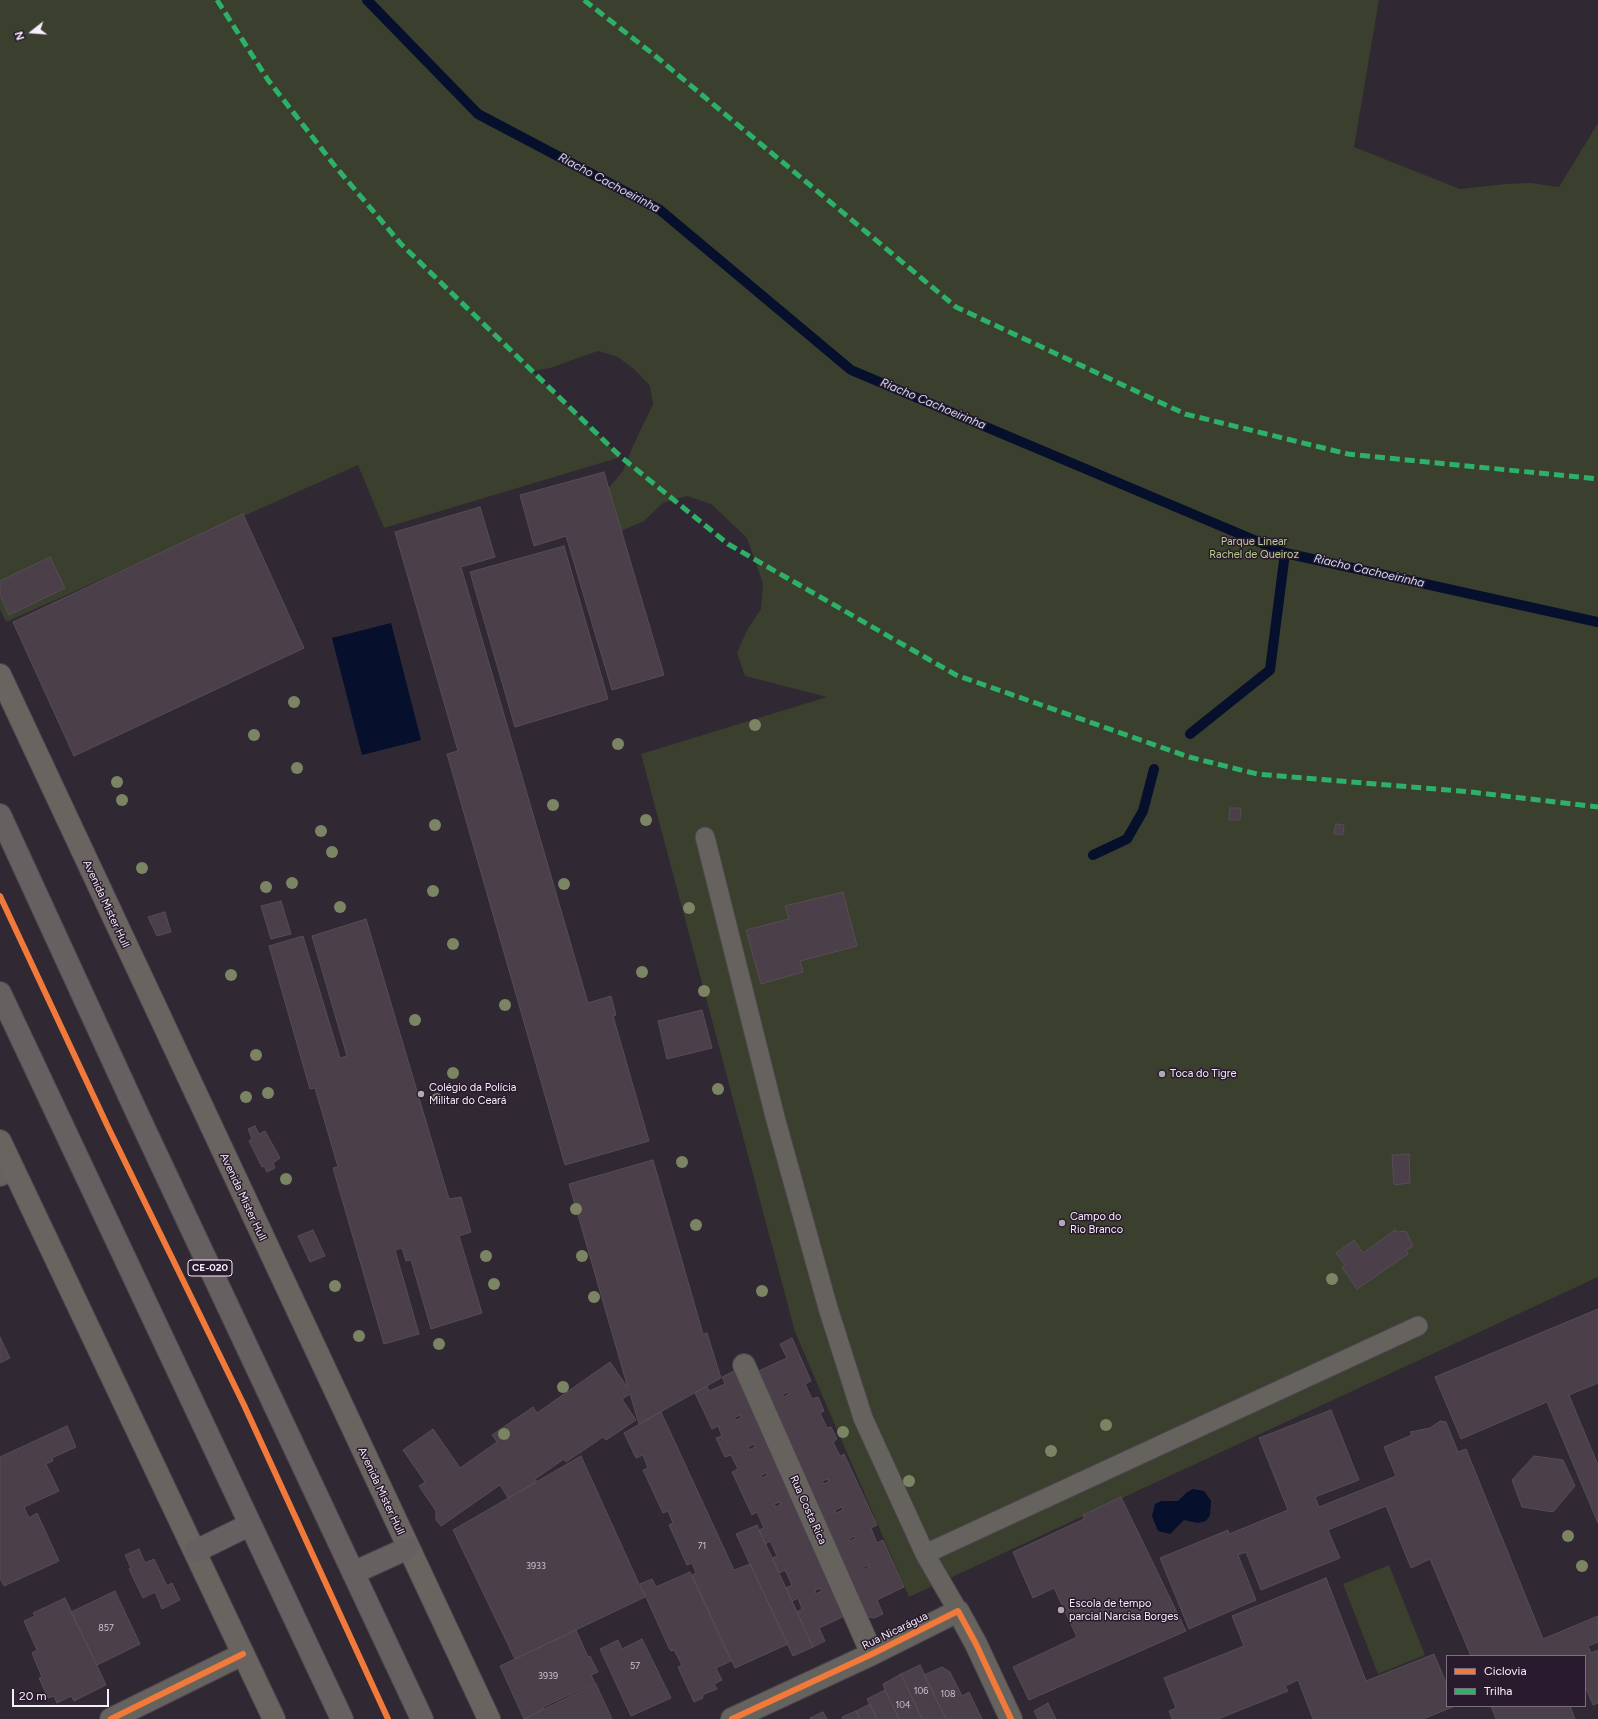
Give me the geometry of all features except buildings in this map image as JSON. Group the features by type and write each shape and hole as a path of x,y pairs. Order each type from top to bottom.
{"highway":[{"name":"CE-020","path":"0,815 422,1719"},
{"path":"0,992 249,1525 342,1719"},
{"path":"196,1551 249,1525"},
{"path":"353,1573 408,1548"}],"main road":[{"name":"Avenida Mister Hull","path":"0,675 489,1719"},
{"path":"0,1141 7,1172 196,1551 274,1719"}],"street":[{"name":"Rua Costa Rica","path":"744,1365 872,1654"},
{"name":"Rua Nicarágua","path":"732,1719 872,1654 958,1611"},
{"path":"958,1611 976,1644 1011,1719"},
{"path":"111,1719 243,1654"}],"lane":[{"path":"705,837 775,1117 828,1308 863,1418 925,1554 958,1611"},
{"path":"925,1554 1418,1326"}],"green space":[{"name":"Parque Linear Rachel de Queiroz","path":"0,0 1379,0 1354,147 1460,189 1531,183 1559,187 1598,123 1598,1277 909,1597 795,1332 641,754 827,697 745,676 737,653 747,630 761,609 763,584 747,538 711,504 687,496 663,503 644,521 621,531 606,491 623,471 653,404 650,386 635,370 618,357 598,351 550,368 532,371 621,457 384,528 358,465 6,622 0,609"},
{"path":"1389,1565 1425,1655 1378,1674 1343,1584"}],"water":[{"path":"391,623 421,740 362,755 332,638"},
{"path":"1193,1489 1204,1491 1211,1501 1210,1515 1206,1521 1198,1523 1184,1520 1170,1534 1158,1531 1152,1516 1155,1504 1161,1501 1178,1501 1186,1493"}],"waterway":[{"name":"Riacho Cachoeirinha","path":"367,0 478,114 660,210 851,370 1285,553 1598,622"},
{"path":"1190,734 1270,670 1285,553"},
{"path":"1093,855 1127,839 1143,811 1154,769"}],"marked path":[{"path":"217,0 268,80 335,166 401,244 621,457 728,544 956,675 1189,757 1257,774 1471,792 1598,807"},
{"path":"584,0 653,54 956,307 1185,414 1348,454 1598,479"}],"cycle path":[{"path":"0,896 108,1127 244,1405 388,1719"},
{"path":"732,1719 872,1654 958,1611 976,1644 1011,1719"},
{"path":"111,1719 243,1654"}],"place":[{"name":"Toca do Tigre","path":"1162,1074"},
{"name":"Colégio da Polícia Militar do Ceará","path":"421,1094"},
{"name":"Campo do Rio Branco","path":"1062,1223"},
{"name":"Escola de tempo parcial Narcisa Borges","path":"1061,1610"}]}
